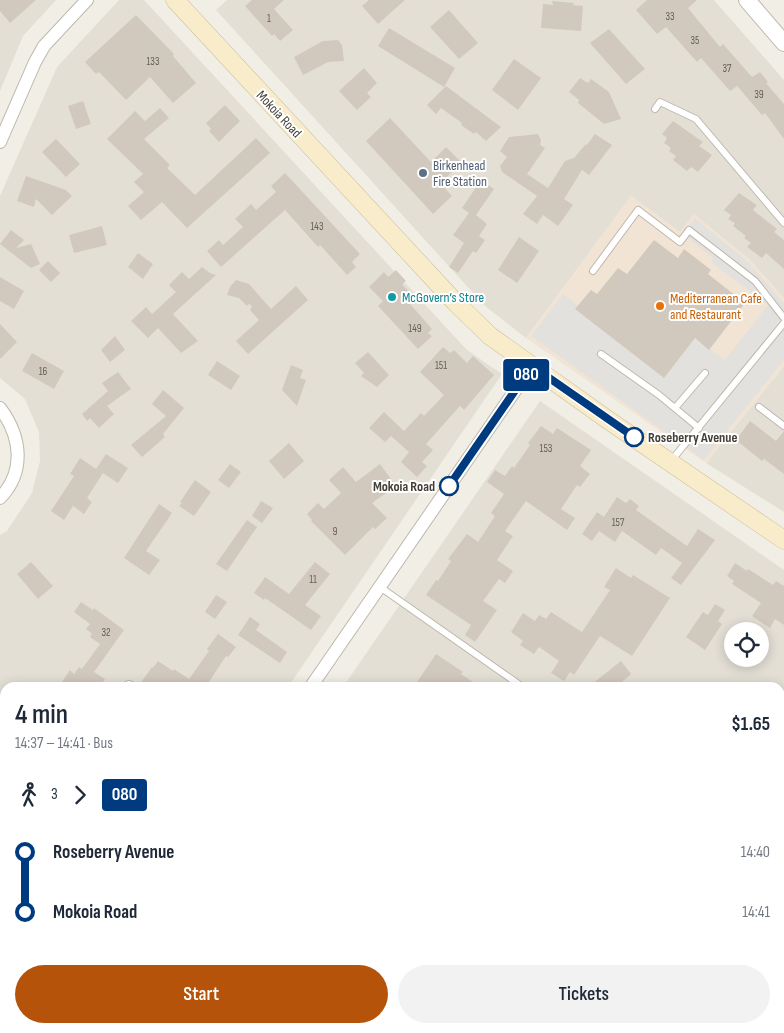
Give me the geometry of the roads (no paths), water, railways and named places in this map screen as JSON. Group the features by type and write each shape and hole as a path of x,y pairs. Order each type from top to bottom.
{"main road":[{"name":"Mokoia Road","path":"181,2 455,302 490,336 784,540"}],"street":[{"path":"0,142 35,62 44,46 87,0"},
{"path":"747,0 784,43"},
{"path":"314,682 532,366"},
{"path":"0,408 10,422 18,448 16,472 7,490 0,498"}],"lane":[{"path":"655,109 660,102 696,119 784,223"},
{"path":"593,272 638,210 680,242 689,230 755,281 784,318"},
{"path":"670,462 784,323"},
{"path":"601,354 659,395 699,428"},
{"path":"675,408 705,373"},
{"path":"759,407 784,426"},
{"path":"379,587 515,682"}],"place":[{"name":"Birkenhead Fire Station","path":"423,173"},
{"name":"McGovern’s Store","path":"392,297"},
{"name":"Mediterranean Cafe and Restaurant","path":"660,306"},
{"name":"Roseberry Avenue","path":"634,437"},
{"name":"Mokoia Road","path":"449,486"}]}
